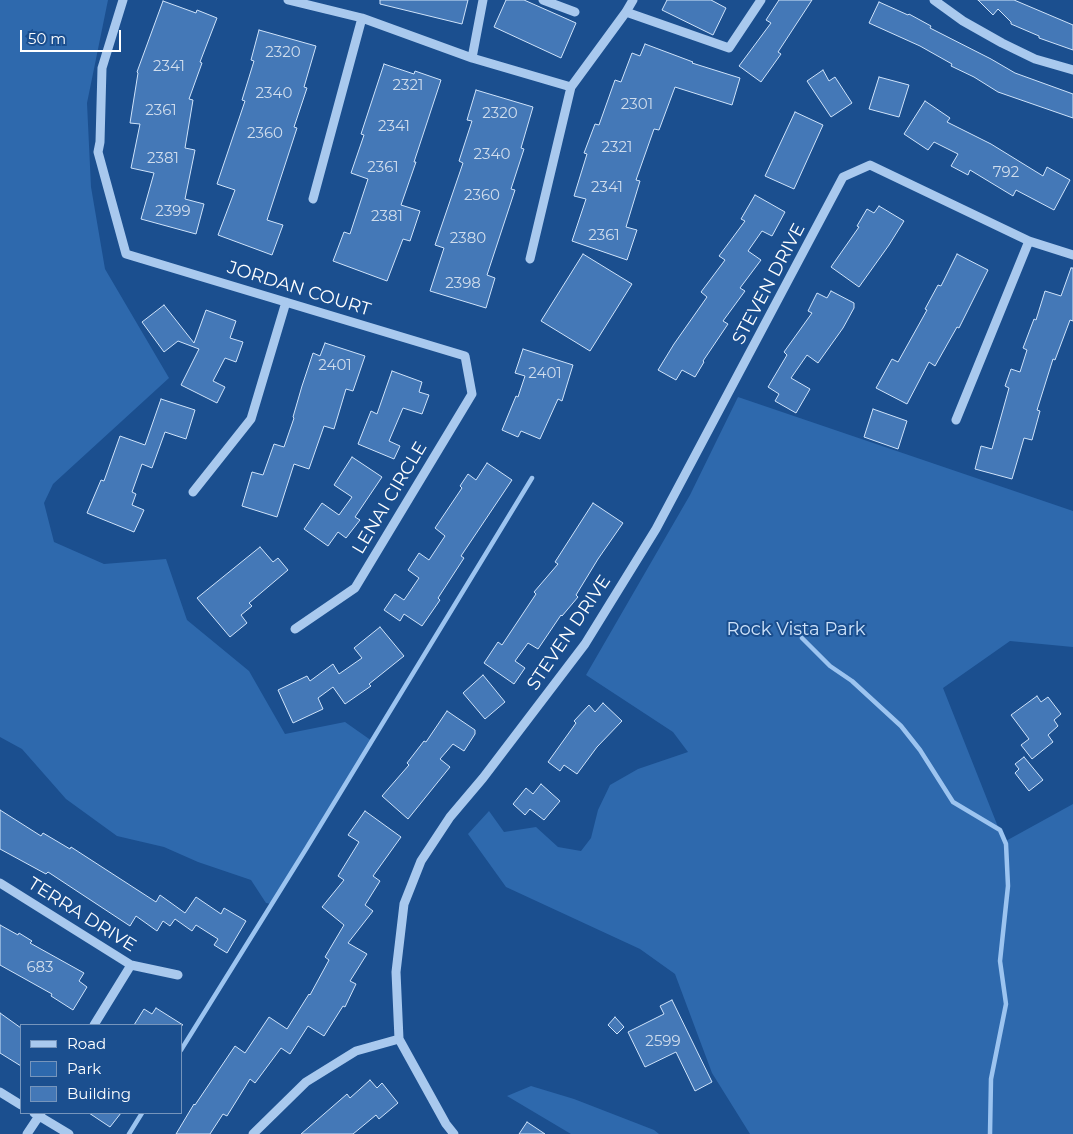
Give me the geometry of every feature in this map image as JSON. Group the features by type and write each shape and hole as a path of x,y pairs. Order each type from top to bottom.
{"street":[{"name":"JORDAN COURT","path":"122,0 102,68 100,142 98,152 126,254 466,356 466,358"},
{"path":"288,0 362,18 472,58 572,86"},
{"path":"472,58 483,0"},
{"path":"543,0 554,2 575,12"},
{"path":"530,259 572,86 633,0"},
{"path":"626,12 729,48 761,0"},
{"path":"934,0 963,21 1002,43 1035,59 1073,70"},
{"path":"314,199 362,18"},
{"name":"STEVEN DRIVE","path":"454,1134 446,1124 399,1039 396,972 404,904 421,861 450,817 483,778 585,644 656,530 843,177 870,165 1029,242"},
{"path":"956,420 1029,242 1073,255"},
{"path":"193,492 251,419 286,302"},
{"name":"LENAI CIRCLE","path":"295,629 355,588 472,394 466,358"},
{"name":"TERRA DRIVE","path":"0,883 132,965 178,975"},
{"path":"95,1024 132,965"},
{"path":"254,1134 306,1082 356,1051 399,1039"},
{"path":"0,1092 20,1104"},
{"path":"27,1134 38,1114 69,1134"}],"green space":[{"path":"0,0 108,0 87,103 91,187 105,269 169,378 53,484 44,503 54,542 104,564 166,559 187,620 249,671 285,734 345,722 372,741 272,904 266,903 251,880 198,862 164,847 117,836 66,799 22,749 0,737"},
{"name":"Rock Vista Park","path":"738,397 1073,511 1073,647 1010,641 943,688 1004,842 1073,804 1073,1134 750,1134 712,1073 675,974 640,949 506,887 468,834 489,811 504,832 536,827 558,847 581,851 591,838 598,810 610,785 638,769 688,752 673,732 586,675 690,495"},
{"path":"531,1086 574,1099 654,1130 659,1134 571,1134 507,1096"}],"building":[{"path":"380,0 468,0 462,24 380,4"},
{"path":"506,0 524,0 576,23 561,58 494,27"},
{"path":"667,0 711,0 726,8 713,35 662,10"},
{"path":"779,0 812,0 778,52 781,54 761,82 739,66 771,23 766,20"},
{"path":"978,0 1014,0 1073,25 1073,50 1039,38 1039,36 1011,24 998,9 993,15"},
{"path":"163,1 196,13 197,10 217,18 200,62 202,63 189,99 193,100 185,148 195,150 185,199 204,204 196,234 141,219 154,173 131,168 140,124 130,123 137,72"},
{"path":"879,2 909,14 931,26 930,28 1015,73 1073,94 1073,118 998,92 920,46 869,23"},
{"path":"259,30 316,46 304,87 307,88 294,127 297,128 267,220 283,225 272,255 218,235 235,190 217,184 245,101 242,100 254,61 251,60"},
{"path":"645,44 692,63 740,78 732,105 675,87 659,130 654,129 636,180 640,181 626,227 637,230 627,260 572,241 586,199 574,196 587,154 584,153 595,124 599,125 615,80 621,82 632,53 640,56"},
{"path":"384,64 414,74 415,71 441,80 401,205 420,211 410,241 403,239 387,281 333,261 344,232 350,234 368,179 351,173 364,135 361,134"},
{"path":"823,70 829,81 835,77 852,103 831,117 807,81"},
{"path":"879,77 909,85 899,117 869,109"},
{"path":"476,90 533,107 521,148 524,149 511,189 515,190 487,275 495,278 486,308 430,291 444,248 435,245 463,163 459,161 472,121 467,120"},
{"path":"925,101 950,118 947,122 991,144 1043,176 1047,167 1070,180 1054,210 1016,190 1013,196 970,170 968,175 951,166 958,154 934,142 928,150 904,134"},
{"path":"795,112 823,125 794,189 765,176"},
{"path":"755,195 785,212 772,236 762,231 748,251 761,260 740,288 745,291 723,321 728,324 703,361 695,377 682,370 676,380 658,370 707,297 701,292 725,260 719,256 745,221 741,219"},
{"path":"879,206 904,221 859,287 831,267 859,227 857,226 867,209 874,213"},
{"path":"583,254 632,284 590,351 541,321"},
{"path":"957,254 988,270 959,328 957,327 935,366 929,362 907,404 876,388 892,359 898,362 927,310 925,309 938,285 941,286"},
{"path":"1071,268 1073,268 1073,321 1070,320 1055,360 1053,359 1037,410 1040,411 1032,440 1024,438 1012,479 975,469 981,446 992,449 1009,388 1005,386 1011,369 1020,372 1027,350 1023,348 1034,319 1036,320 1045,291 1061,296"},
{"path":"831,291 854,303 854,308 843,328 818,363 807,355 791,378 810,389 796,413 775,401 779,394 768,387 787,355 784,352 812,313 808,311 817,293 827,298"},
{"path":"164,305 194,343 206,310 236,321 230,338 243,342 236,362 225,358 213,381 225,387 217,403 181,385 199,349 178,341 164,352 142,322"},
{"path":"325,343 365,356 353,391 346,389 334,429 324,426 309,469 294,464 277,517 242,506 252,472 263,475 274,444 284,447 313,353 320,356"},
{"path":"523,349 573,365 562,401 558,399 540,439 521,431 518,437 502,430 516,396 518,397 525,376 515,373"},
{"path":"392,371 422,382 419,392 429,395 422,414 403,408 389,441 400,446 394,459 358,444 371,411 377,414"},
{"path":"161,399 195,410 186,439 165,432 152,468 142,464 132,492 136,494 132,505 144,510 134,532 87,513 101,480 104,481 120,436 145,445"},
{"path":"873,409 907,421 898,449 864,437"},
{"path":"352,457 382,477 355,517 360,520 346,538 338,532 328,546 304,529 322,503 339,515 352,497 334,485"},
{"path":"487,463 512,480 461,556 464,558 438,598 440,600 422,626 404,614 400,621 384,610 395,594 404,600 419,578 408,570 419,553 429,560 445,536 435,528 462,488 460,486 468,474 476,480"},
{"path":"593,503 623,523 576,595 578,597 561,615 538,649 528,643 515,661 525,668 514,684 484,663 498,642 502,645 536,594 534,592 558,564 555,562"},
{"path":"260,547 273,562 278,558 288,570 249,603 252,606 241,615 247,623 230,637 197,598"},
{"path":"380,627 404,656 369,684 371,686 345,704 333,687 318,698 323,709 293,723 278,690 307,676 310,681 333,664 339,674 362,658 354,648"},
{"path":"483,675 505,702 485,719 463,693"},
{"path":"1037,696 1041,702 1048,697 1061,714 1054,720 1058,726 1048,735 1053,742 1032,759 1021,745 1029,739 1011,715"},
{"path":"603,703 622,721 597,747 577,774 564,765 560,771 548,762 576,723 574,721 589,705 595,712"},
{"path":"447,711 475,730 475,734 464,751 453,744 440,759 450,767 408,819 382,796 409,765 407,763 424,741 426,742"},
{"path":"1024,757 1043,780 1029,791 1015,773 1019,769 1015,764"},
{"path":"541,784 560,801 544,820 530,809 525,815 513,804 526,788 533,794"},
{"path":"0,810 41,836 43,833 70,849 71,847 156,902 160,895 185,913 196,897 221,914 224,908 246,921 227,953 214,945 218,939 196,925 192,931 175,919 170,926 163,921 157,931 136,916 130,926 48,872 46,874 0,849"},
{"path":"365,811 401,837 373,876 380,881 365,905 373,911 348,943 367,954 350,981 356,984 345,1007 343,1006 324,1036 308,1026 290,1054 281,1048 255,1083 250,1079 227,1116 223,1114 210,1134 176,1134 194,1104 235,1046 245,1053 269,1017 287,1029 310,995 329,960 325,957 344,925 322,907 344,880 338,876 359,842 348,835"},
{"path":"0,925 18,935 19,933 32,941 30,943 84,973 79,981 87,987 73,1010 51,996 52,994 0,965"},
{"path":"672,1000 712,1082 695,1091 676,1052 645,1067 628,1032 664,1014 660,1006"},
{"path":"156,1008 181,1024 135,1024 144,1009 152,1014"},
{"path":"0,1013 20,1027 20,1065 0,1053"},
{"path":"615,1017 624,1027 617,1034 608,1025"},
{"path":"370,1080 377,1088 382,1083 398,1103 379,1119 376,1115 353,1134 301,1134 347,1094 350,1098"},
{"path":"90,1114 120,1114 110,1127"},
{"path":"527,1122 545,1134 519,1134"}],"waterway":[{"path":"182,1048 532,478"},
{"path":"802,638 830,666 852,681 901,726 920,750 953,802 1000,830 1006,844 1008,886 1000,961 1006,1004 991,1079 990,1134"},
{"path":"129,1134 141,1114"}]}
